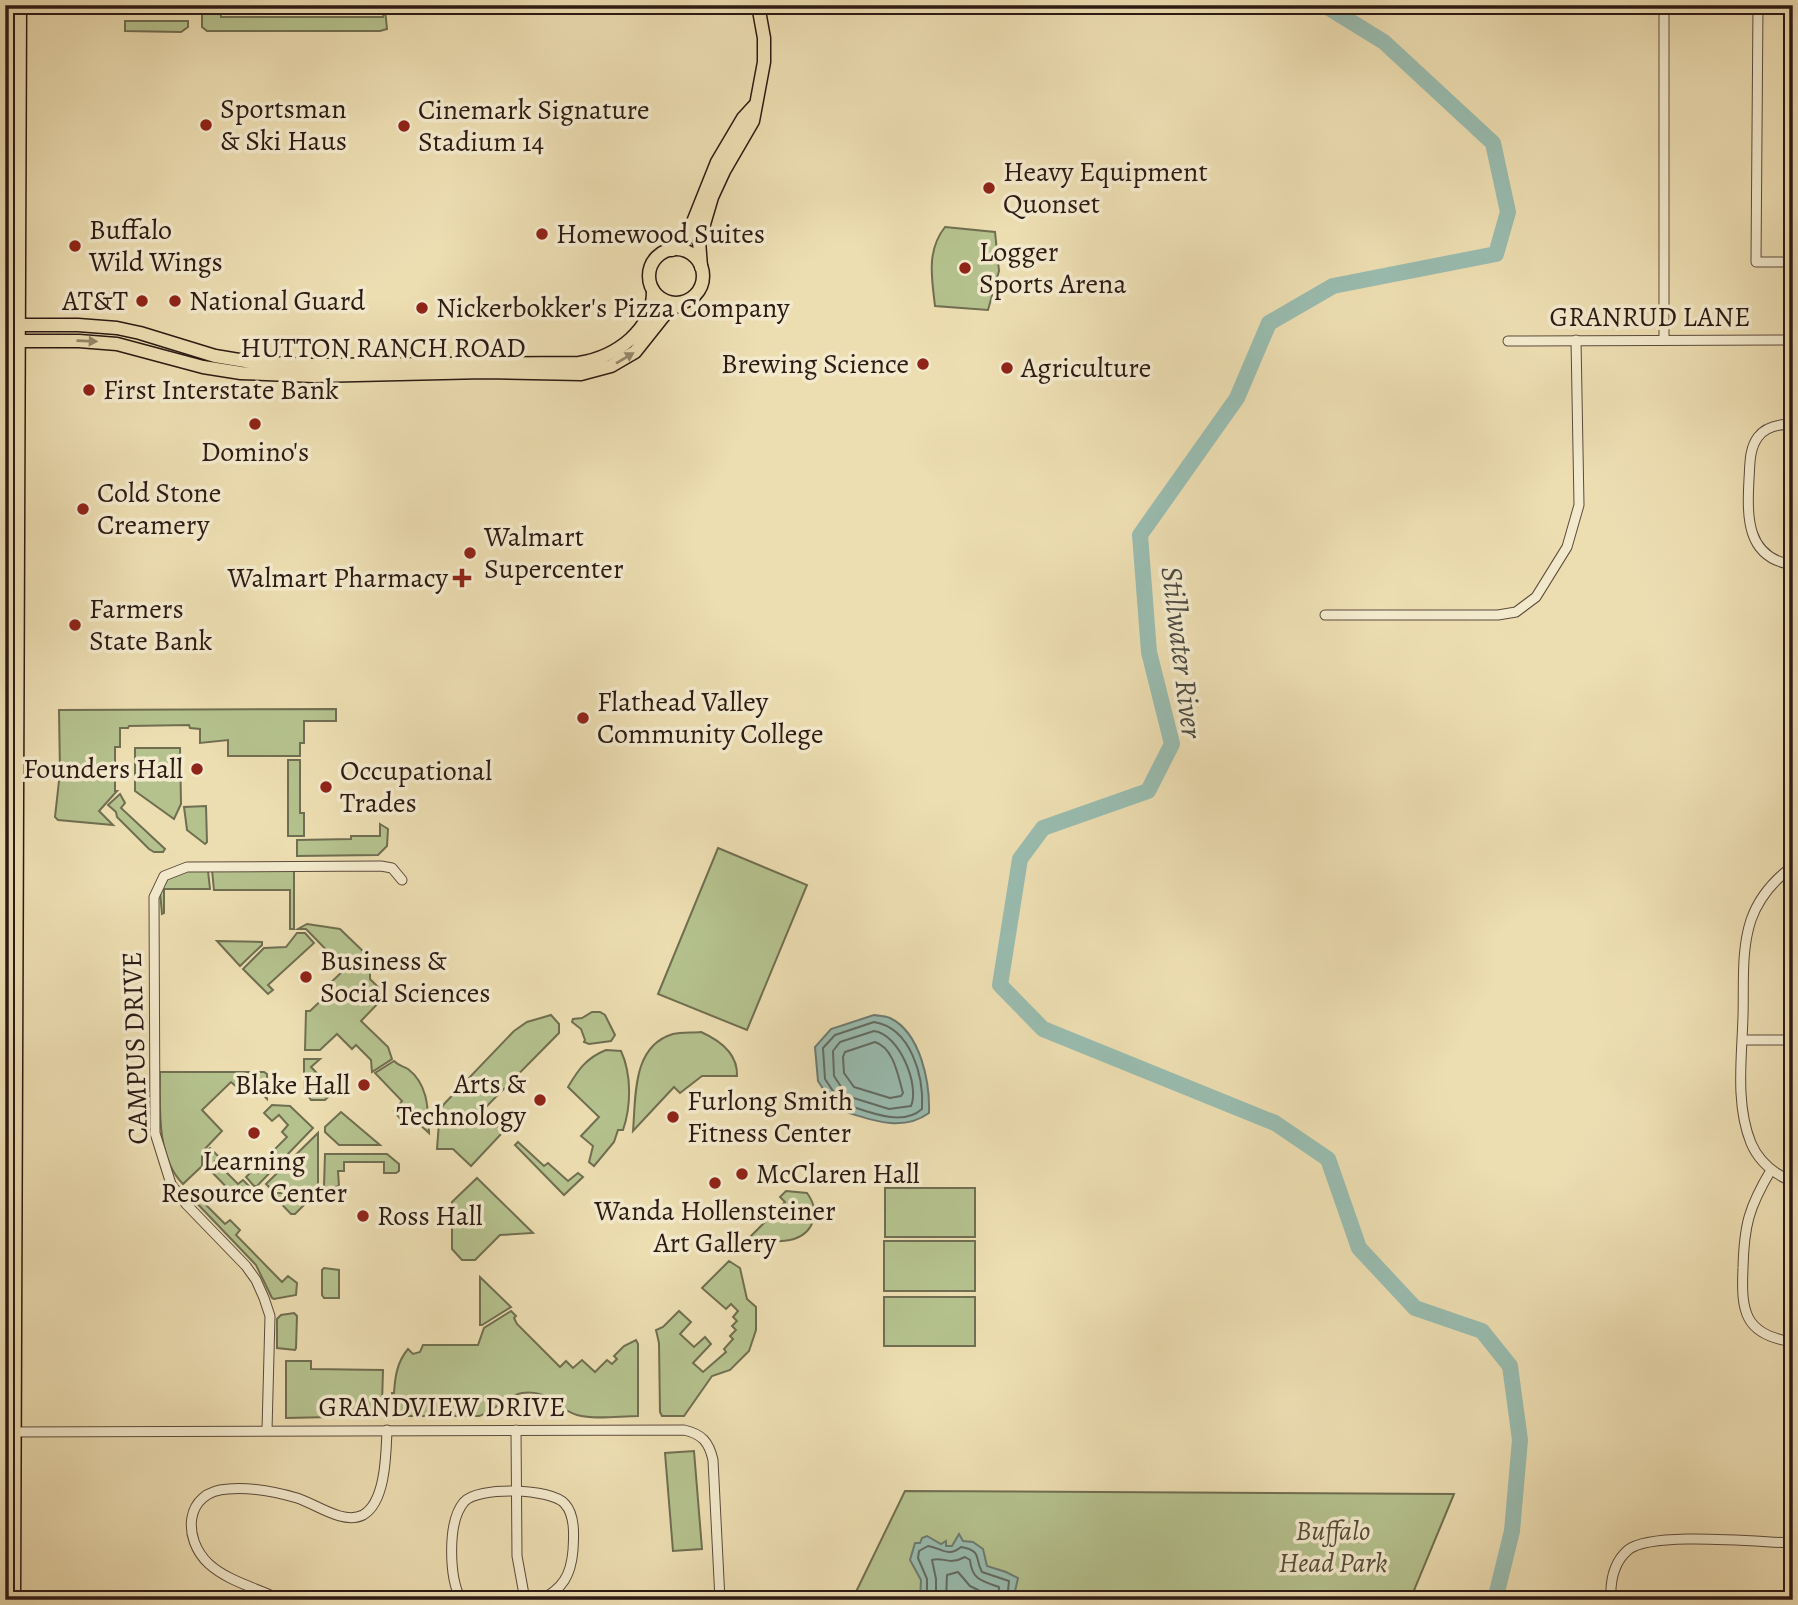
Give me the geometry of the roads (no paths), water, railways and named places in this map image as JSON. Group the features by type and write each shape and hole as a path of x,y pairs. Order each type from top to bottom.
{"main road":[{"path":"14,1600 10,1432 12,325 20,5"},
{"path":"755,106 743,118 717,162 687,237 680,245 662,253 651,265 649,274 653,290 665,301 681,303 692,298 701,287 703,279 699,241 707,213 724,171 753,121 764,62 764,38 758,5"},
{"path":"671,250 688,251 695,256 701,267"},
{"name":"HUTTON RANCH ROAD","path":"12,325 117,328 215,356 251,362 314,365 579,363 611,353 632,338 649,315 653,290"},
{"name":"HUTTON RANCH ROAD","path":"12,341 117,344 203,367 241,373 314,376 485,372 581,374 598,371 624,360 642,345 669,310 681,303"}],"street":[{"path":"1664,5 1664,340"},
{"path":"1758,5 1756,262 1793,262"},
{"path":"1325,615 1497,615 1516,612 1536,597 1567,547 1579,505 1576,340"},
{"name":"GRANRUD LANE","path":"1508,341 1793,340"},
{"path":"1793,424 1771,427 1759,436 1751,456 1749,488 1750,528 1756,543 1773,559 1793,565"},
{"name":"CAMPUS DRIVE","path":"267,1430 270,1316 264,1298 246,1266 186,1204 171,1184 155,1133 154,897 164,876 187,867 381,866 392,868 402,880"},
{"path":"1793,866 1770,886 1750,921 1744,961 1742,1102 1745,1123 1755,1152 1771,1170 1793,1182"},
{"path":"1743,1040 1793,1040"},
{"path":"1771,1170 1754,1198 1748,1215 1742,1301 1747,1317 1757,1329 1771,1337 1793,1342"},
{"path":"281,1600 227,1575 209,1563 196,1547 192,1537 195,1508 208,1494 216,1490 236,1489 287,1496 344,1517 360,1516 372,1507 382,1483 386,1466 387,1430"},
{"path":"516,1430 517,1556 525,1600"},
{"name":"GRANDVIEW DRIVE","path":"10,1432 684,1430 701,1436 707,1443 713,1460 720,1600"},
{"path":"460,1600 454,1583 452,1560 457,1514 464,1501 476,1494 542,1492 555,1496 565,1504 571,1515 573,1543 569,1572 558,1590 540,1600"},
{"path":"1611,1600 1613,1575 1618,1561 1628,1550 1641,1543 1688,1539 1793,1543"}],"water":[{"path":"874,1015 888,1017 901,1025 922,1060 928,1088 929,1113 918,1119 883,1122 836,1109 818,1081 815,1047 831,1029"},
{"path":"959,1534 963,1541 973,1542 983,1549 987,1566 1018,1578 1013,1600 920,1600 921,1580 910,1560 915,1543 920,1543 922,1538 927,1536 941,1544 946,1541 946,1546 952,1546"}],"waterway":[{"name":"Stillwater River","path":"1324,5 1384,42 1493,143 1508,212 1496,254 1333,286 1269,323 1237,398 1140,535 1149,652 1172,744 1148,791 1043,828 1020,859 1000,985 1043,1029 1275,1123 1328,1159 1359,1248 1415,1308 1482,1331 1510,1366 1520,1440 1512,1531 1495,1600"}],"place":[{"name":"Sportsman & Ski Haus","path":"206,125"},
{"name":"Cinemark Signature Stadium 14","path":"404,126"},
{"name":"Heavy Equipment Quonset","path":"989,188"},
{"name":"Homewood Suites","path":"542,234"},
{"name":"Buffalo Wild Wings","path":"75,246"},
{"name":"Logger Sports Arena","path":"965,268"},
{"name":"AT&T","path":"142,301"},
{"name":"National Guard","path":"175,301"},
{"name":"Nickerbokker's Pizza Company","path":"422,308"},
{"name":"Brewing Science","path":"923,364"},
{"name":"Agriculture","path":"1007,368"},
{"name":"First Interstate Bank","path":"89,390"},
{"name":"Domino's","path":"255,424"},
{"name":"Cold Stone Creamery","path":"83,509"},
{"name":"Walmart Supercenter","path":"470,553"},
{"name":"Walmart Pharmacy","path":"462,578"},
{"name":"Farmers State Bank","path":"75,625"},
{"name":"Flathead Valley Community College","path":"583,718"},
{"name":"Founders Hall","path":"197,769"},
{"name":"Occupational Trades","path":"326,787"},
{"name":"Business & Social Sciences","path":"306,977"},
{"name":"Blake Hall","path":"364,1085"},
{"name":"Arts & Technology","path":"540,1100"},
{"name":"Furlong Smith Fitness Center","path":"673,1117"},
{"name":"Learning Resource Center","path":"254,1133"},
{"name":"McClaren Hall","path":"742,1174"},
{"name":"Wanda Hollensteiner Art Gallery","path":"715,1183"},
{"name":"Ross Hall","path":"363,1216"}],"park label":[{"name":"Buffalo Head Park","path":"1333,1547"}]}
